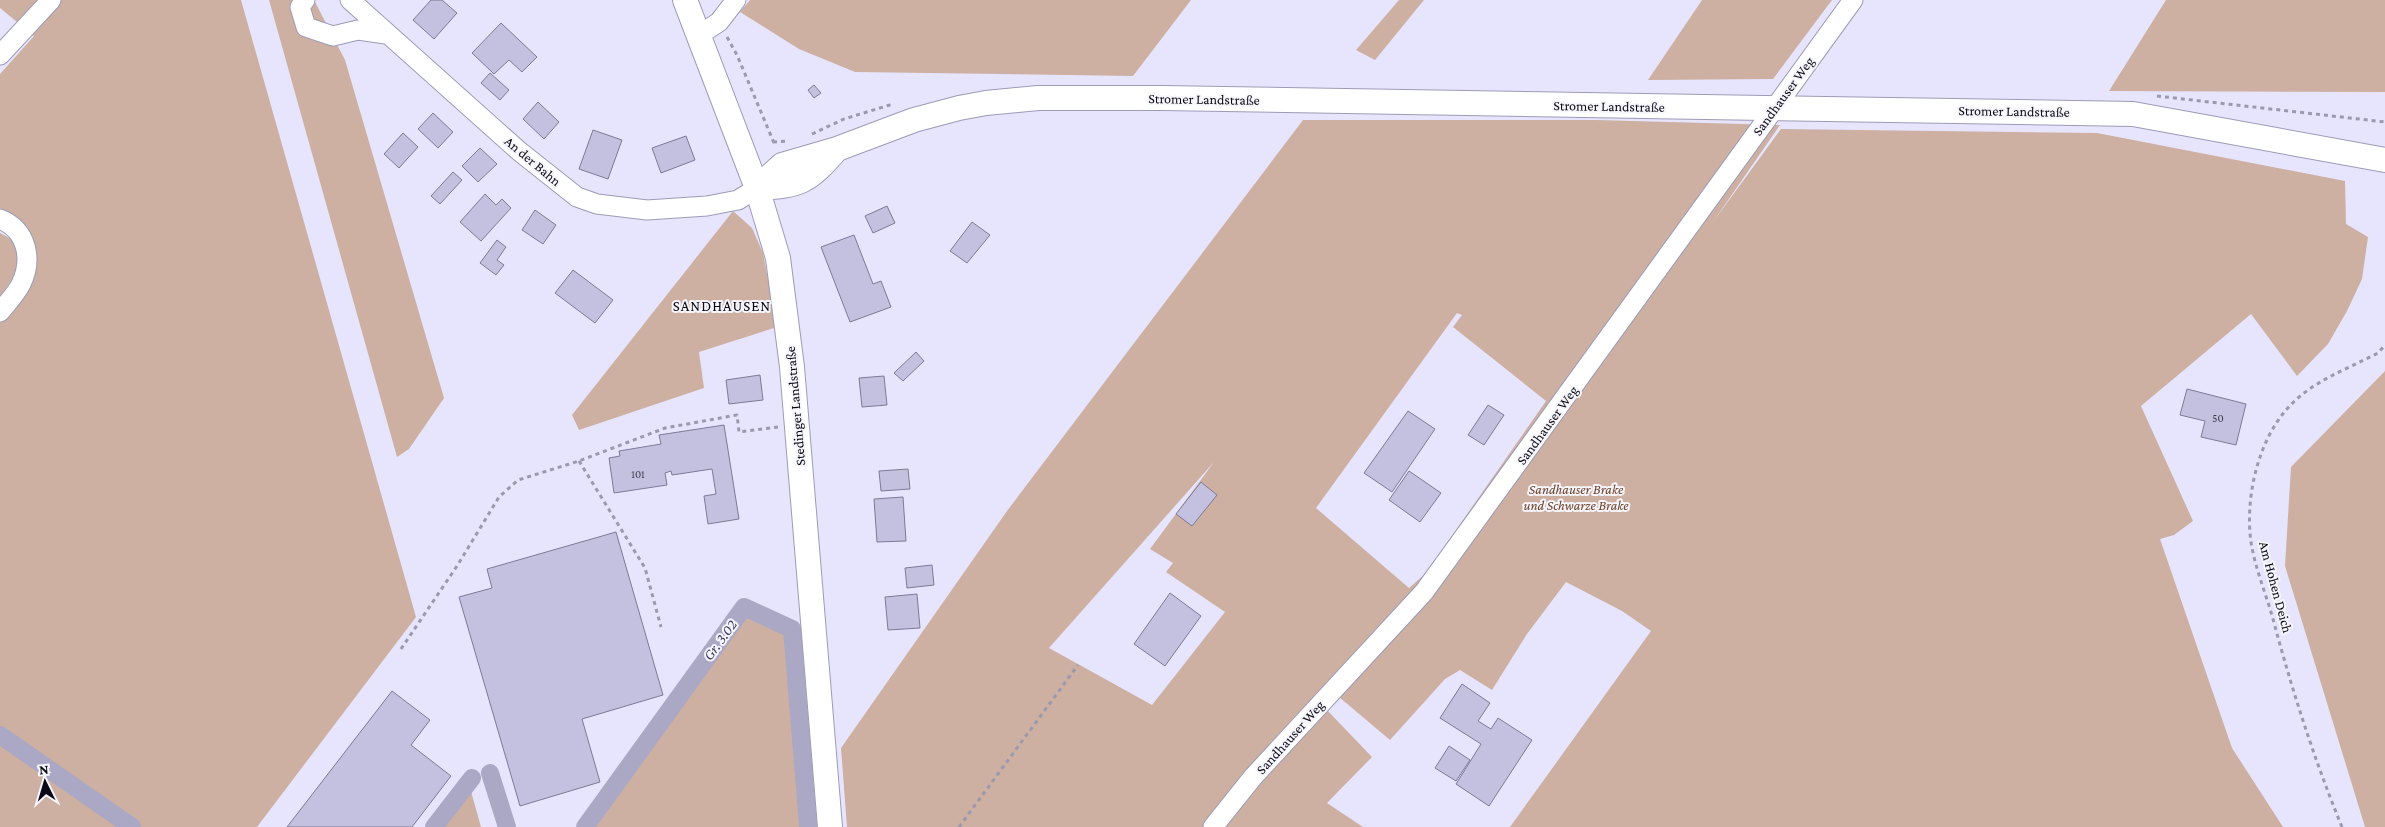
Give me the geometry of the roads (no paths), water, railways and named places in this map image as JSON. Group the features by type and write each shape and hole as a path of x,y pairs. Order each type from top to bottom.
{"main road":[{"name":"Stedinger Landstraße","path":"685,0 757,188 778,258 792,367 830,827"},
{"name":"Stromer Landstraße","path":"757,188 782,165 837,149 914,120 986,103 1038,98 1172,98 2133,114 2385,160"}],"street":[{"path":"0,55 51,0"},
{"path":"305,0 300,7 306,27 333,36 358,30 386,34"},
{"name":"An der Bahn","path":"350,0 519,151 577,198 597,204 647,210 715,205 738,200 757,188"},
{"path":"699,35 719,22 736,0"},
{"name":"Sandhauser Weg","path":"1213,827 1252,777 1424,592 1853,0"},
{"path":"0,219 7,222 23,236 28,259 21,284 0,312"}],"waterway":[{"name":"Gr. 3.02","path":"585,827 744,607 792,629 808,825"},
{"name":"Gr. 3.02","path":"0,735 132,827"},
{"name":"Gr. 3.02","path":"490,773 507,827"},
{"name":"Gr. 3.02","path":"434,827 472,778"}],"district":[{"name":"SANDHAUSEN","path":"722,306"}],"park label":[{"name":"Sandhauser Brake und Schwarze Brake","path":"1576,498"}]}
